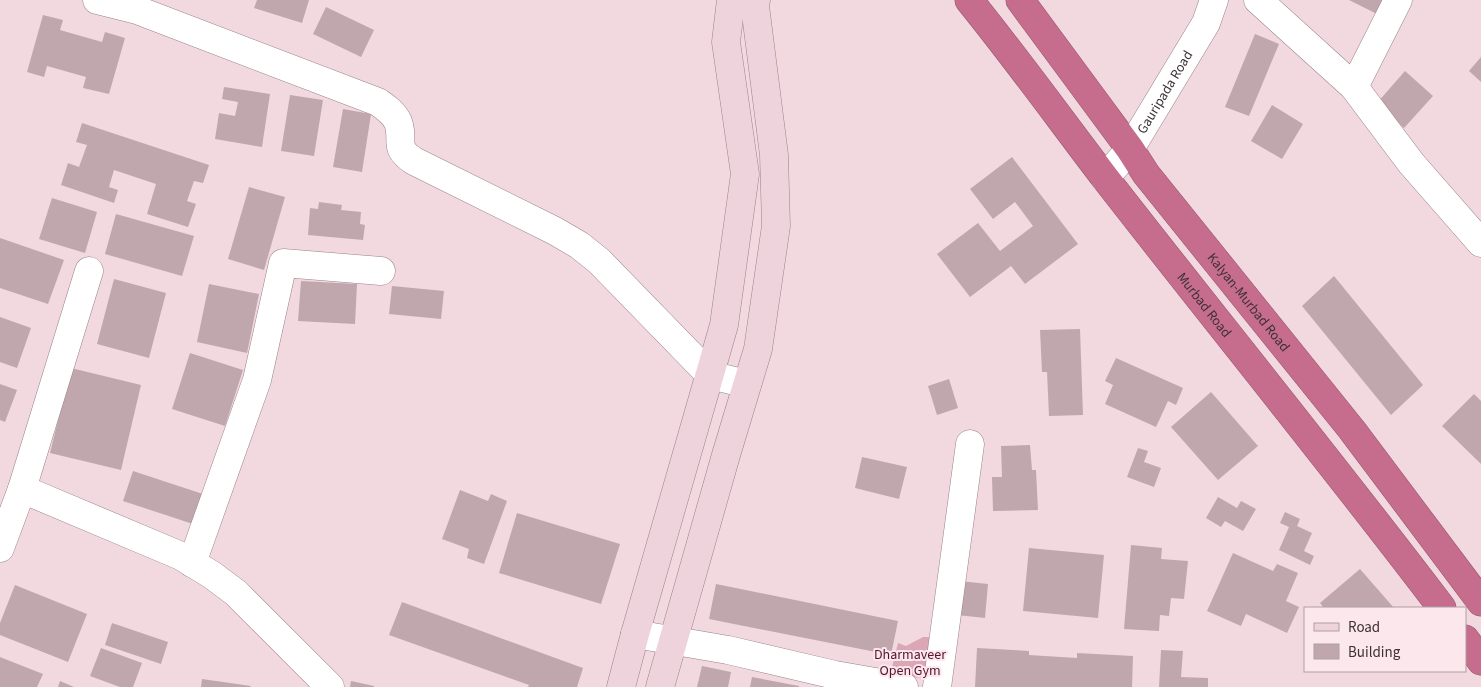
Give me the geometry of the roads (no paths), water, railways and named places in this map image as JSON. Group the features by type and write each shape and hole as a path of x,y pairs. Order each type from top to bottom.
{"highway":[{"name":"Murbad Road","path":"969,0 1004,43 1105,178 1280,398 1441,607"},
{"name":"Kalyan-Murbad Road","path":"1020,0 1130,149 1146,174 1352,430 1481,602"},
{"path":"1466,628 1481,619"},
{"path":"1466,640 1481,661"}],"main road":[{"path":"621,687 724,325 745,174 726,42 731,0"},
{"path":"660,687 746,384 758,349 776,226 774,155 755,6 756,0"},
{"path":"737,118 768,112"}],"street":[{"path":"97,0 137,10 378,102 391,111 398,122 402,149 406,156 555,231 579,246 599,261 710,375 746,384"},
{"name":"Gauripada Road","path":"1105,178 1130,149 1206,23 1214,0"},
{"path":"1258,0 1354,87 1411,163 1481,243"},
{"path":"1354,87 1398,0"},
{"path":"192,563 257,380 283,262 381,271"},
{"path":"0,548 22,489 89,271"},
{"path":"937,687 970,444"},
{"path":"22,489 181,556 192,563 236,593 330,687"},
{"path":"635,634 728,650 835,675 904,687"}],"park label":[{"name":"Dharmaveer Open Gym","path":"910,662"}]}
